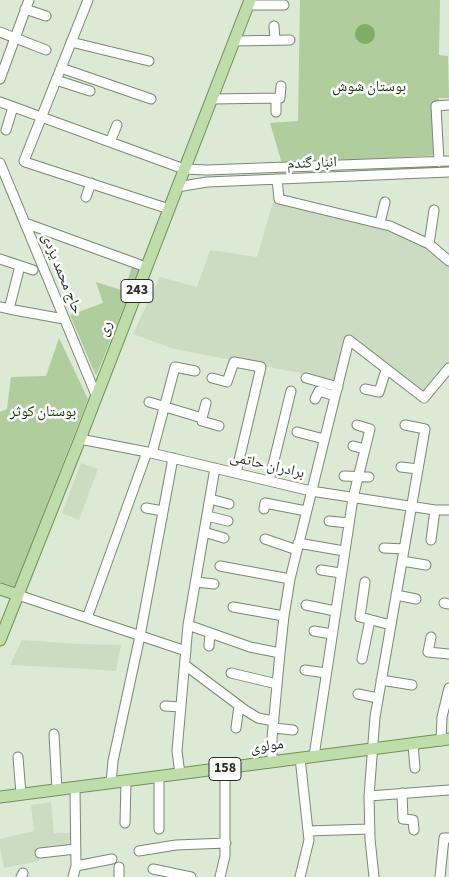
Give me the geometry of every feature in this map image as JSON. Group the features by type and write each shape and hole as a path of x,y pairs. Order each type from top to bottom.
{"main road":[{"name":"ری","path":"0,640 249,3"},
{"path":"0,589 18,596"},
{"name":"مولوی","path":"0,797 445,740"}],"street":[{"path":"88,0 24,161 169,209"},
{"path":"249,3 284,5"},
{"path":"1,75 27,4 46,16"},
{"path":"274,26 275,40"},
{"path":"0,32 46,50"},
{"path":"234,41 290,40"},
{"path":"71,42 149,61"},
{"path":"61,68 151,99"},
{"path":"56,80 90,92"},
{"path":"212,99 280,98 281,86"},
{"path":"276,98 276,112"},
{"name":"انبار گندم","path":"0,102 184,169 207,170 444,161"},
{"path":"444,161 436,106 449,104"},
{"path":"6,130 13,107"},
{"path":"110,142 117,125"},
{"name":"حاج محمد یزدی","path":"0,162 96,395"},
{"path":"300,167 300,178"},
{"name":"انبار گندم","path":"177,188 207,182 449,172"},
{"path":"278,179 279,199 390,226 429,244 449,260"},
{"path":"86,197 91,183"},
{"path":"380,223 385,202"},
{"path":"429,244 434,210"},
{"path":"25,223 146,267"},
{"path":"0,259 32,270"},
{"path":"20,266 4,308 64,319"},
{"path":"272,762 280,653 290,579 349,340 424,398 449,368"},
{"path":"212,378 227,382 234,362 261,367 236,473"},
{"path":"87,618 149,453 165,406 175,367 195,371"},
{"path":"365,389 379,392 386,370"},
{"path":"306,378 336,391"},
{"path":"268,481 291,391"},
{"path":"315,400 319,391 336,391"},
{"path":"149,402 202,418"},
{"path":"206,403 202,422 219,426"},
{"path":"374,877 369,796 374,732 381,680 425,430 405,424"},
{"path":"314,756 352,498 370,429 357,425"},
{"path":"297,432 324,439"},
{"name":"برادران حاتمی","path":"80,439 173,458 311,491 435,510 449,510"},
{"path":"353,446 365,449"},
{"path":"111,783 113,760 140,636 173,458"},
{"path":"401,467 418,469"},
{"path":"180,774 177,756 188,626 215,468"},
{"path":"344,476 369,477"},
{"path":"210,499 229,504"},
{"path":"264,509 265,503 306,511"},
{"path":"146,508 163,511"},
{"path":"431,540 435,510"},
{"path":"207,516 228,521"},
{"path":"329,521 349,523"},
{"path":"204,532 224,538"},
{"path":"265,539 298,547 344,551"},
{"path":"384,548 404,549"},
{"path":"402,561 426,565"},
{"path":"220,566 290,579"},
{"path":"321,570 341,573"},
{"path":"196,582 214,584"},
{"path":"365,582 360,617 391,625"},
{"path":"18,596 186,651"},
{"path":"396,596 416,599"},
{"path":"306,605 336,611"},
{"path":"233,607 284,616"},
{"path":"362,659 370,620"},
{"path":"188,626 250,647 280,653"},
{"path":"314,631 332,634"},
{"path":"209,646 210,633"},
{"path":"431,637 428,652 449,654"},
{"path":"184,665 258,718 293,730"},
{"path":"305,670 326,673"},
{"path":"231,673 277,684"},
{"path":"381,680 412,685"},
{"path":"445,740 442,717 449,688"},
{"path":"358,694 378,698"},
{"path":"164,706 181,707"},
{"path":"236,728 240,706"},
{"path":"54,734 57,790"},
{"path":"413,745 415,768"},
{"path":"18,757 21,794"},
{"path":"300,758 309,840 300,877"},
{"path":"220,877 226,842 225,768"},
{"path":"159,777 159,829"},
{"path":"125,823 126,782"},
{"path":"74,877 76,866 75,788"},
{"path":"369,796 449,790"},
{"path":"402,793 403,819 413,820 414,830"},
{"path":"308,831 370,829"},
{"path":"440,877 446,853 444,838 449,838"},
{"path":"138,850 176,845 226,842"},
{"path":"40,853 76,849"},
{"path":"76,866 112,859"},
{"path":"153,869 170,875 191,877"}],"shaded area":[{"path":"365,24 372,27 375,34 372,41 365,44 358,41 355,34 358,27"},
{"path":"273,202 389,227 427,246 449,264 449,365 424,396 348,334 337,380 174,349 133,334 160,277 197,287 210,250 257,257"},
{"path":"81,463 98,469 79,520 62,513"},
{"path":"22,640 121,645 116,671 10,665"},
{"path":"51,802 54,833 71,833 69,847 38,850 39,861 4,868 0,839 34,831 31,805"}],"green space":[{"name":"بوستان شوش","path":"300,0 440,0 439,55 448,56 449,98 439,98 439,155 282,164 270,123 298,121"},
{"path":"132,267 139,270 96,376 70,315 103,303 96,282 124,291"},
{"name":"بوستان کوثر","path":"59,338 88,399 15,587 0,582 0,412 7,409 11,377 46,376"}]}
